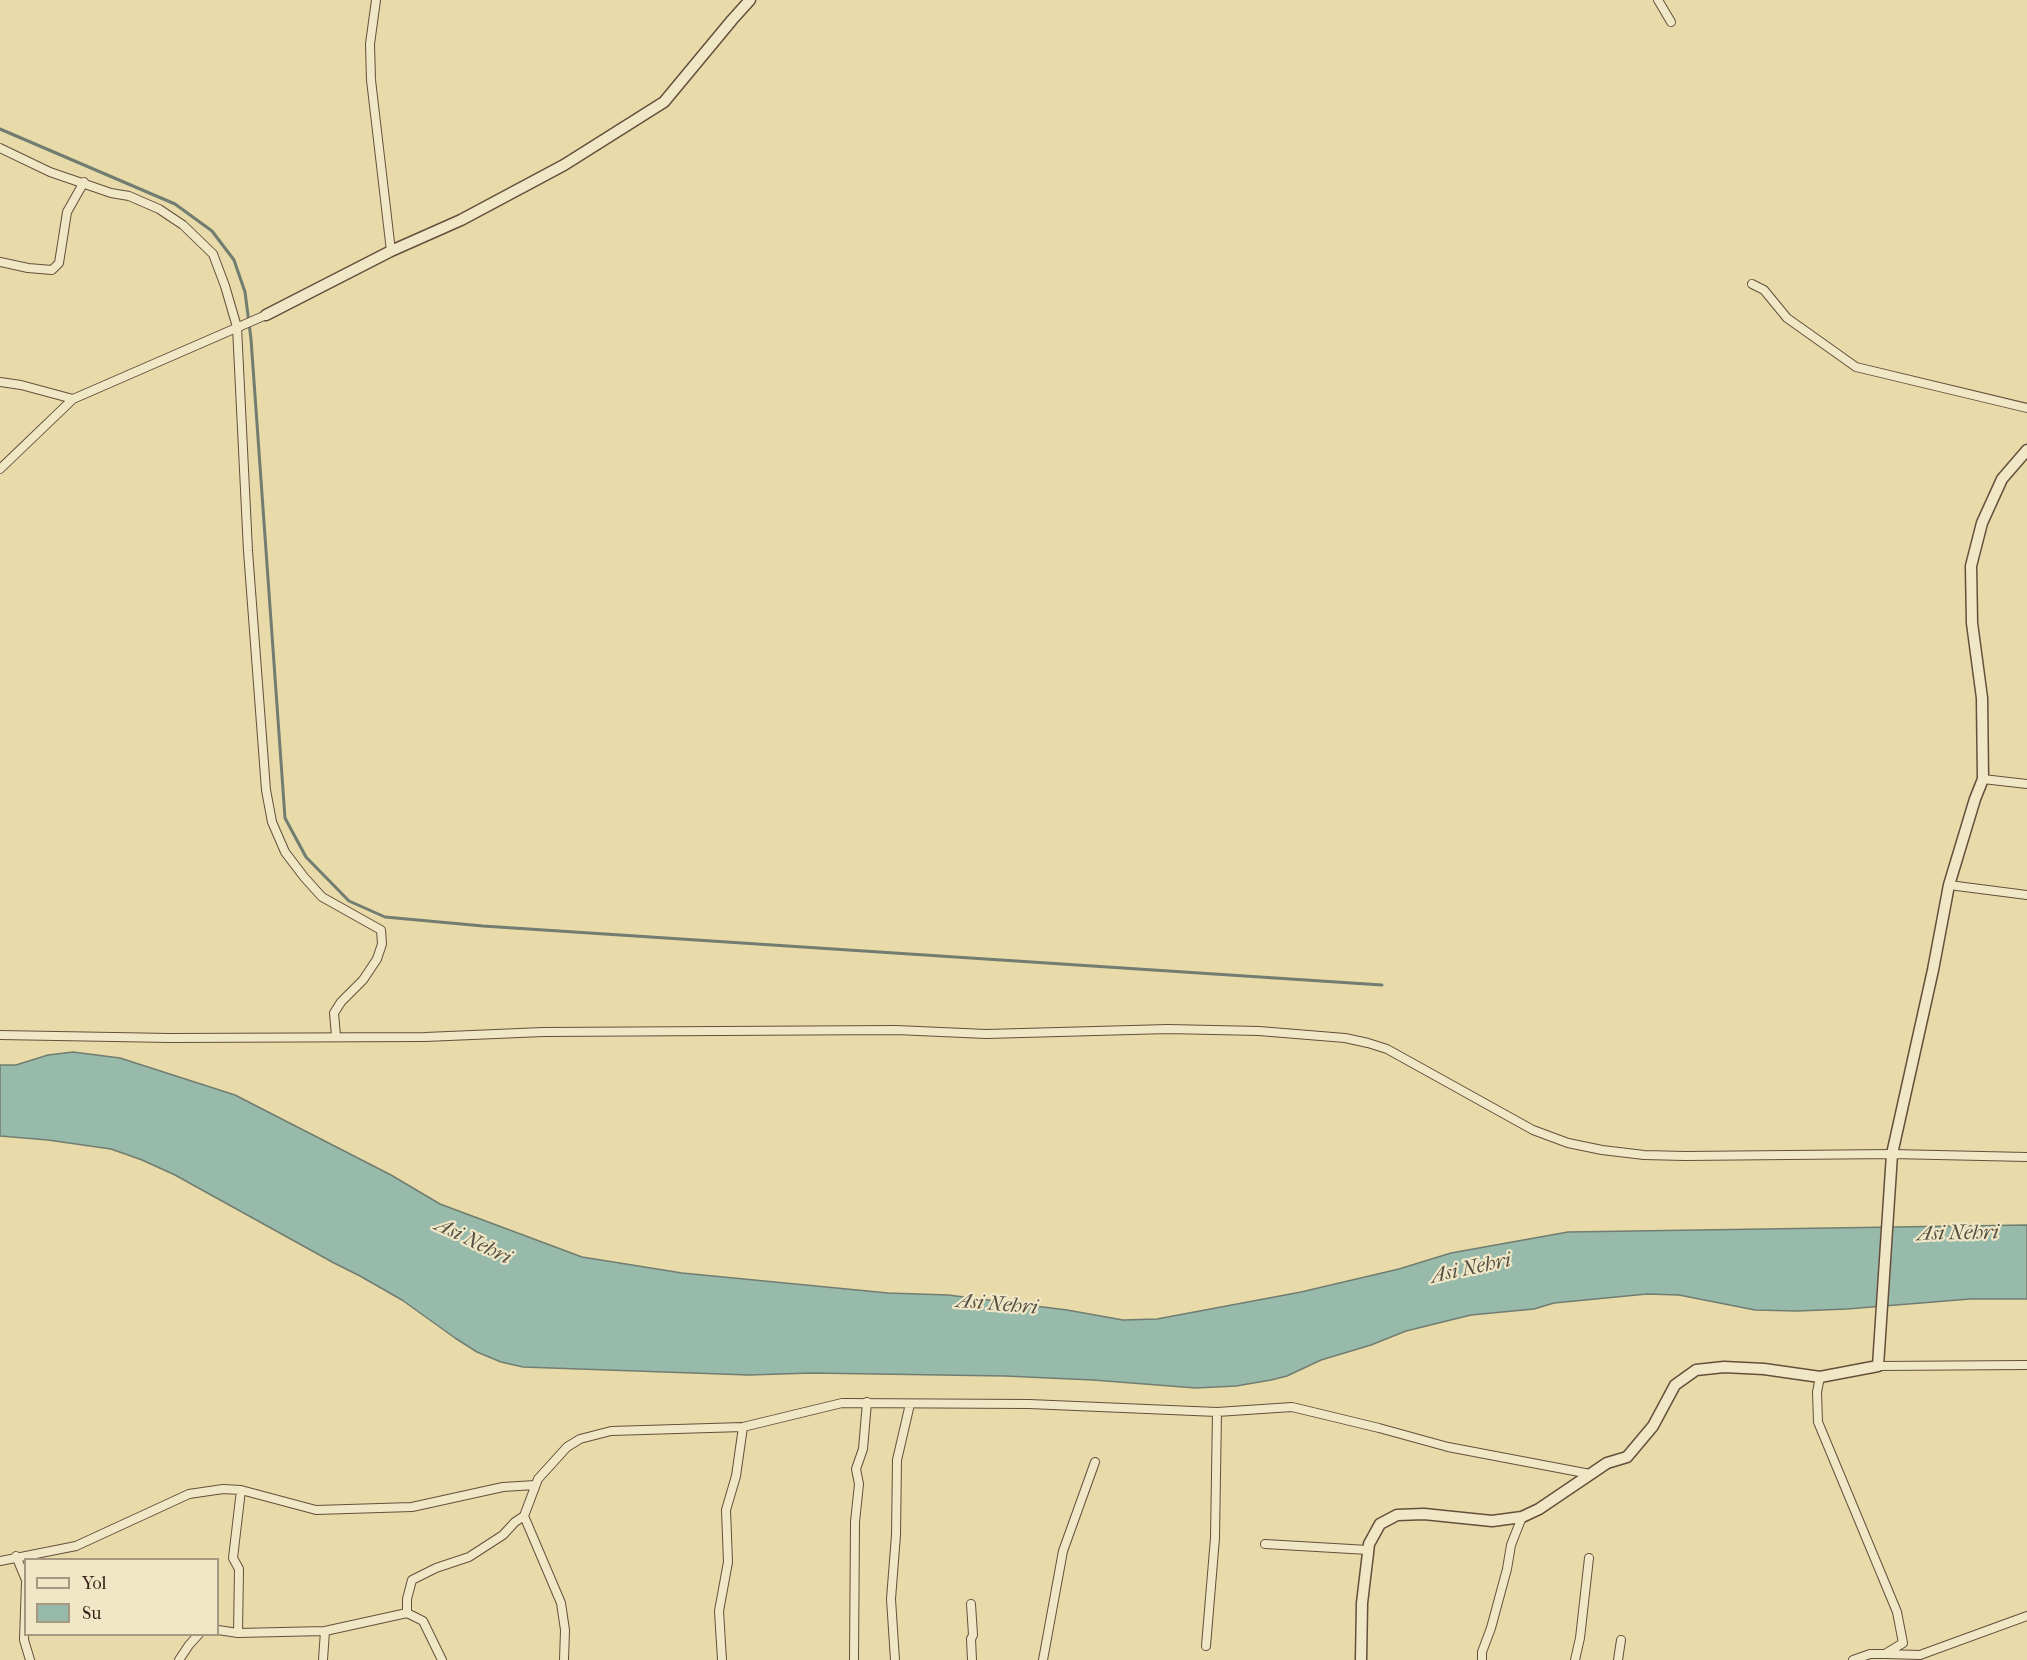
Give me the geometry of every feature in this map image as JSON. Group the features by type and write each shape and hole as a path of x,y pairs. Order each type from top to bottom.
{"street":[{"path":"376,0 370,45 371,80 391,251"},
{"path":"0,469 73,399 266,315 391,251 461,220 564,165 664,102 750,0"},
{"path":"1658,0 1671,22"},
{"path":"0,148 50,172 111,193 129,196 159,209 183,225 213,254 237,327 248,551 266,790 272,822 285,852 322,897 381,930 382,944 377,959 363,980 341,1002 334,1013 336,1036"},
{"path":"0,262 52,270 59,263 67,212 84,182"},
{"path":"1752,284 1764,290 1788,318 1856,367 2027,408"},
{"path":"0,382 21,385 73,399"},
{"path":"1878,1362 1892,1154 1933,970 1949,885 1983,778 1982,698 1972,623 1971,566 1982,523 2002,479 2027,450"},
{"path":"1983,778 2027,784"},
{"path":"1949,885 2027,895"},
{"path":"0,1035 170,1038 425,1037 543,1032 896,1030 986,1034 1168,1029 1310,1034 1368,1042 1387,1049 1516,1121 1552,1138 1581,1147 1620,1153 1675,1156 1892,1154 2027,1157"},
{"path":"1361,1660 1362,1603 1368,1550 1380,1524 1397,1515 1492,1521 1522,1517 1555,1499 1607,1462 1627,1457 1653,1426 1676,1385 1696,1370 1724,1367 1820,1377 1878,1362 2027,1365"},
{"path":"1820,1377 1817,1392 1818,1422 1897,1612 1904,1643 1885,1654"},
{"path":"854,1660 855,1522 859,1484 856,1469 863,1449 867,1402"},
{"path":"407,1613 407,1599 412,1580 436,1568 469,1557 503,1535 524,1516 538,1479 567,1447 580,1439 611,1431 743,1427 842,1403 1029,1404 1216,1412 1292,1407 1448,1447 1590,1474"},
{"path":"895,1660 891,1599 896,1535 897,1460 910,1404"},
{"path":"1206,1646 1215,1538 1216,1412"},
{"path":"722,1660 719,1611 728,1562 726,1510 736,1476 743,1427"},
{"path":"1043,1660 1064,1551 1095,1462"},
{"path":"0,1561 16,1556 76,1546 189,1494 223,1489 241,1490 316,1510 327,1510 412,1507 503,1487 535,1485"},
{"path":"238,1633 239,1569 233,1558 241,1490"},
{"path":"524,1516 561,1603 565,1630 564,1660"},
{"path":"1482,1660 1482,1652 1491,1629 1507,1569 1511,1545 1522,1517"},
{"path":"1265,1544 1368,1550"},
{"path":"16,1556 24,1576"},
{"path":"1575,1660 1580,1638 1588,1558"},
{"path":"971,1604 972,1660"},
{"path":"219,1630 238,1633 325,1631 407,1613 423,1621 442,1660"},
{"path":"1853,1660 1870,1654 1920,1655 2027,1616"},
{"path":"323,1660 325,1631"},
{"path":"24,1636 30,1660"},
{"path":"180,1660 198,1636"},
{"path":"1618,1660 1621,1640"}],"water":[{"name":"Asi Nehri","path":"73,1052 120,1058 235,1095 391,1175 440,1204 582,1257 682,1273 888,1293 948,1295 1067,1310 1123,1320 1157,1319 1301,1292 1399,1269 1451,1253 1568,1232 2027,1225 2027,1299 1970,1299 1797,1311 1755,1310 1679,1295 1647,1294 1554,1303 1534,1309 1471,1315 1406,1331 1271,1380 1236,1386 1196,1388 1005,1376 812,1373 749,1375 523,1367 501,1362 477,1352 402,1300 175,1175 142,1160 111,1149 0,1136 0,1065 16,1065 48,1055"}],"waterway":[{"path":"0,129 175,204 212,231 234,260 245,292 251,339 285,818 306,857 349,901 385,917 483,926 1382,985"}]}
